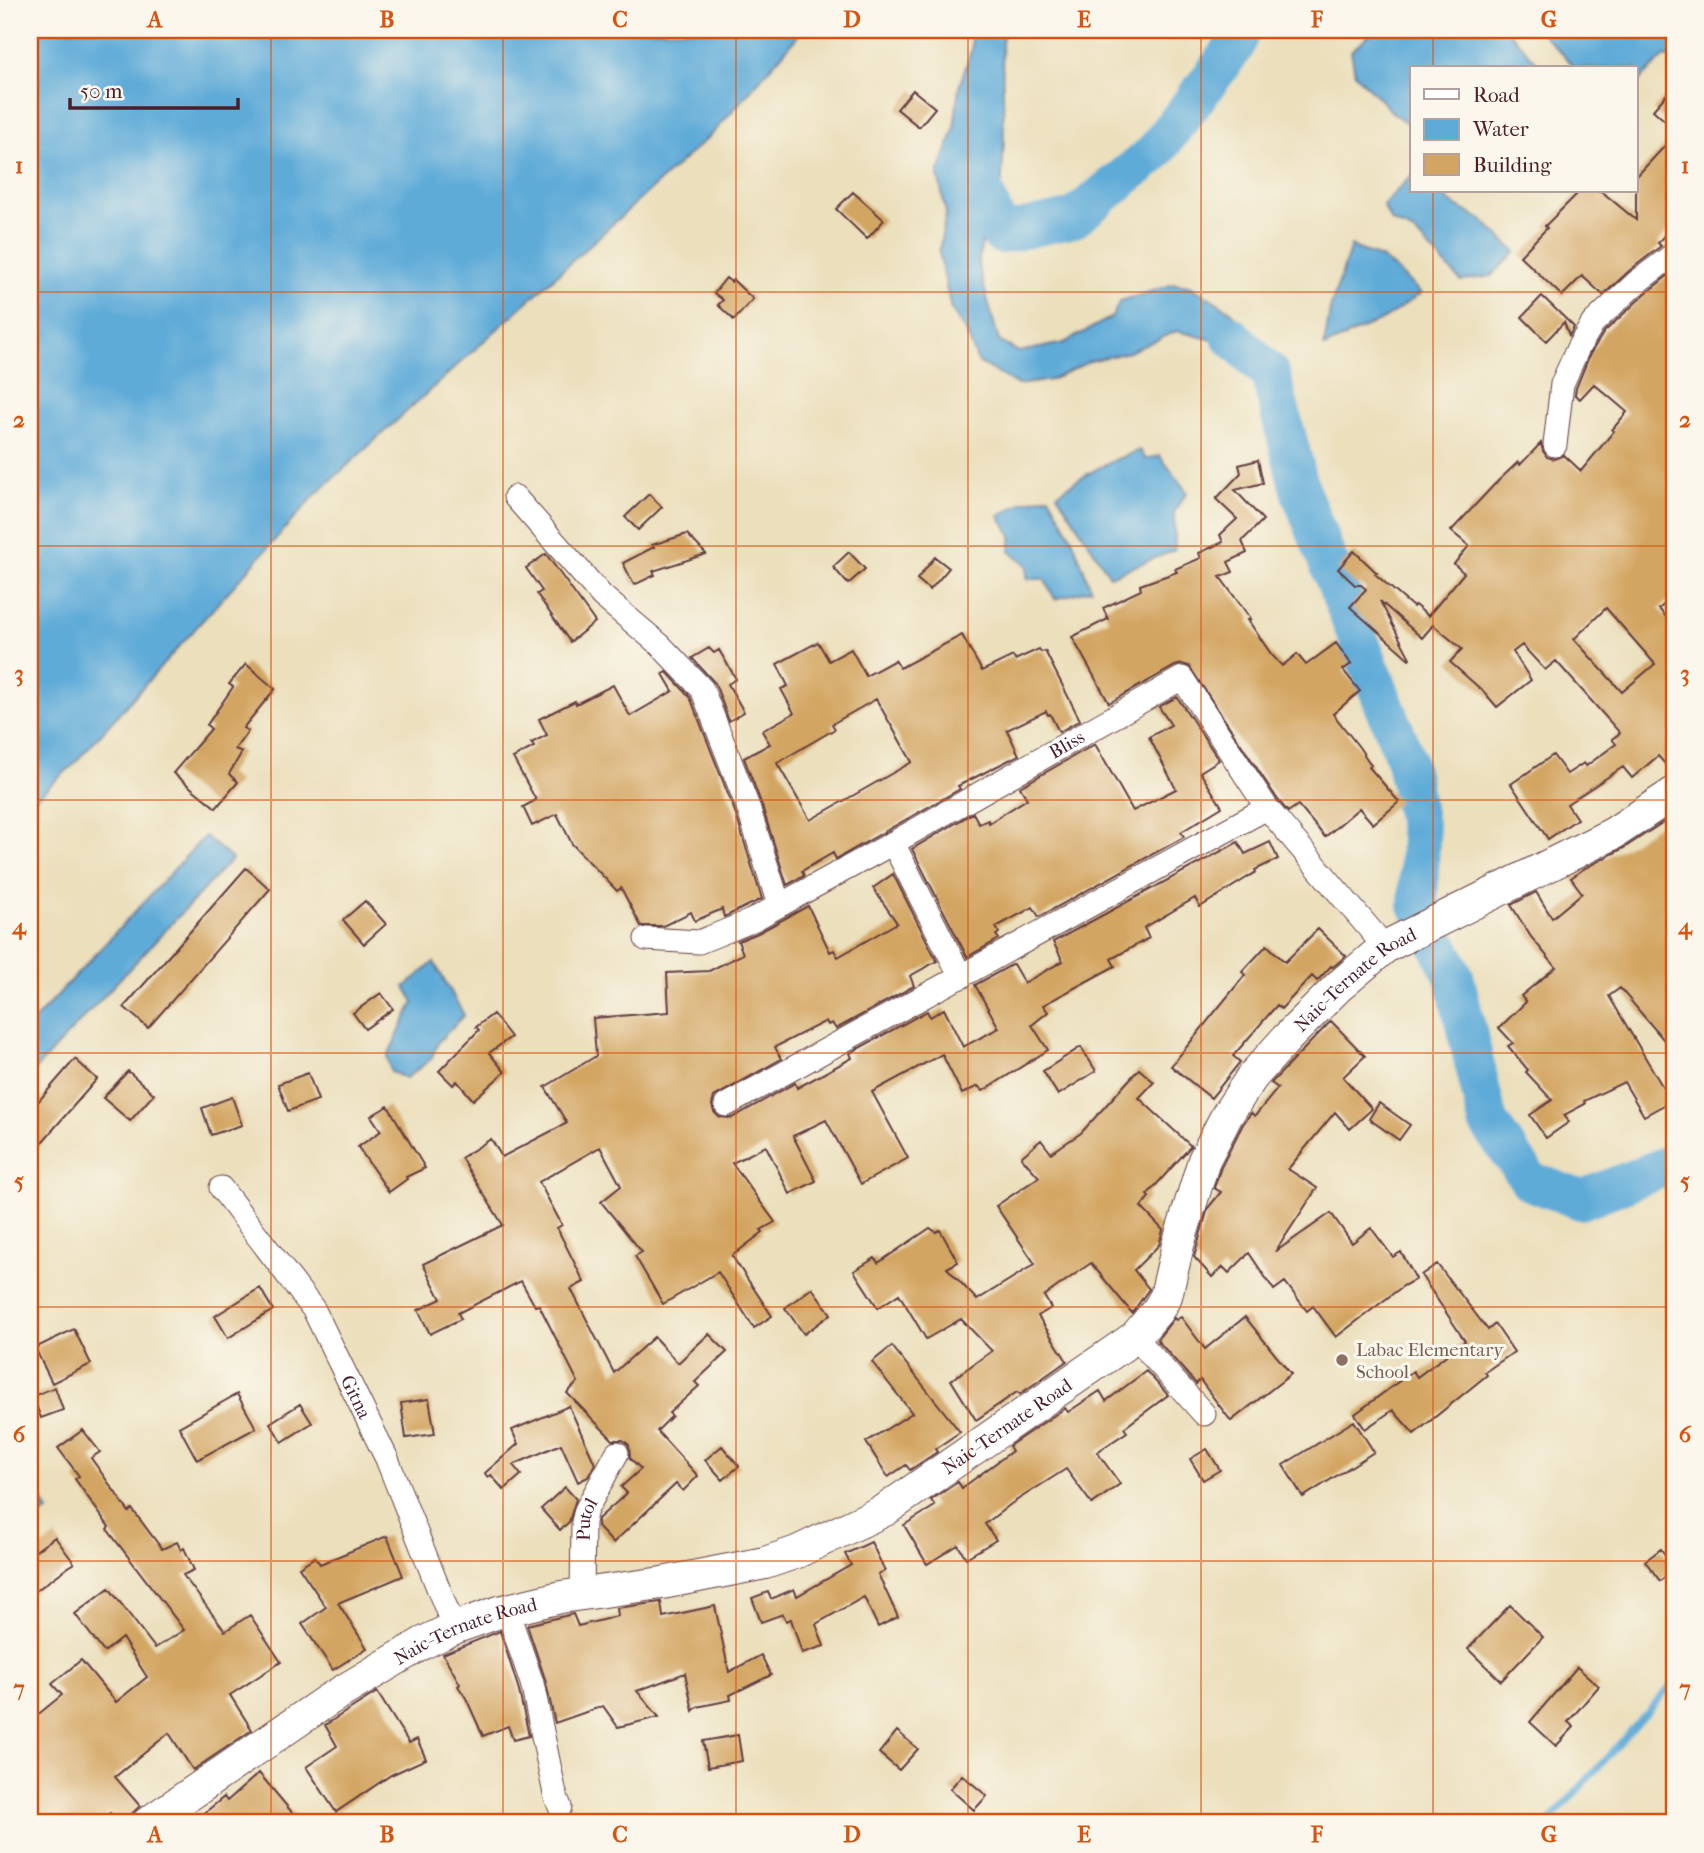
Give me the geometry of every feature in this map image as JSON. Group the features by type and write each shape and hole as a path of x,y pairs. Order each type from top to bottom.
{"main road":[{"name":"Naic-Ternate Road","path":"148,1823 328,1700 371,1673 454,1628 507,1610 561,1597 765,1563 797,1552 899,1502 1135,1337 1166,1296 1178,1245 1205,1160 1227,1115 1252,1077 1338,987 1385,947 1614,833 1674,793"}],"street":[{"path":"1555,445 1562,384 1593,323 1637,282 1674,254"},
{"path":"515,497 603,596 660,645 702,689 748,807 779,905"},
{"name":"Bliss","path":"646,939 699,942 751,921 1182,678 1266,808 1385,947"},
{"path":"726,1105 1266,808"},
{"path":"893,843 961,976"},
{"name":"Gitna","path":"222,1188 314,1310 387,1460 454,1628"},
{"path":"1135,1337 1203,1414"},
{"name":"Putol","path":"582,1594 583,1522 586,1510 617,1453"},
{"path":"507,1610 532,1683 560,1807"}],"water":[{"path":"30,30 803,30 715,131 317,493 72,766 30,803"},
{"path":"970,30 1004,30 1001,193 982,242 978,265 999,341 1019,352 1064,343 1112,317 1120,301 1174,284 1190,286 1231,311 1258,345 1270,373 1217,341 1177,331 1129,352 1090,361 1051,380 1018,385 978,362 966,332 951,309 939,252 946,213 938,174 954,130 959,87 972,48"},
{"path":"1375,30 1507,30 1540,66 1410,66 1410,125 1395,115 1355,74 1351,51"},
{"path":"1539,30 1674,30 1674,59 1665,56 1638,82 1638,66 1574,66"},
{"path":"1410,177 1410,192 1441,192 1448,201 1482,220 1516,252 1491,276 1461,281 1414,232 1391,221 1383,205"},
{"path":"1351,246 1385,260 1421,293 1386,318 1324,347 1330,309"},
{"path":"1140,450 1145,459 1160,456 1187,492 1174,512 1175,550 1110,576 1057,494 1097,469"},
{"path":"1049,496 1072,538 1091,589 1055,599 1044,579 1027,579 1027,565 1010,551 1012,536 999,516 1023,502"},
{"path":"205,836 232,859 30,1075 30,1025"},
{"path":"434,962 464,1015 439,1041 431,1059 406,1078 391,1072 387,1057 414,1002 405,987"},
{"path":"30,1479 48,1512 30,1523"}],"building":[{"path":"1674,86 1674,129 1653,110"},
{"path":"913,90 935,108 919,127 897,109"},
{"path":"1674,136 1674,223 1658,243 1661,246 1603,295 1582,276 1562,296 1520,256 1579,192 1602,192 1636,220 1638,175"},
{"path":"853,192 884,220 867,239 836,209"},
{"path":"1674,271 1674,595 1659,609 1674,626 1674,774 1658,756 1632,778 1623,767 1567,804 1577,819 1548,839 1511,784 1553,755 1567,774 1584,763 1586,766 1616,744 1612,739 1620,733 1556,661 1545,670 1522,645 1513,652 1531,680 1497,707 1450,662 1462,649 1433,625 1422,638 1380,601 1409,659 1350,607 1366,589 1355,585 1338,569 1354,551 1377,573 1375,574 1413,607 1415,605 1428,616 1464,573 1454,564 1469,546 1451,531 1493,486 1518,462 1520,465 1541,443 1547,457 1554,459 1564,455 1581,471 1627,412 1594,384 1580,399 1575,395 1576,388 1590,354 1604,332","holes":["1606,608 1655,664 1622,692 1574,639"]},
{"path":"726,278 731,282 733,280 753,299 734,320 718,305 723,300 714,293"},
{"path":"1542,296 1574,327 1569,336 1564,322 1546,341 1522,317"},
{"path":"1258,460 1263,483 1235,490 1263,520 1242,541 1247,553 1228,562 1233,572 1220,577 1251,619 1248,620 1271,654 1282,666 1297,654 1306,665 1336,643 1351,664 1343,670 1360,691 1333,714 1359,747 1371,765 1369,767 1399,802 1373,824 1359,808 1325,837 1298,805 1288,812 1278,800 1189,666 1175,666 1109,703 1072,637 1108,619 1103,608 1141,590 1140,585 1177,572 1175,569 1201,558 1199,553 1223,542 1220,535 1237,519 1216,499 1241,473 1239,465"},
{"path":"649,494 662,507 638,530 625,517"},
{"path":"687,534 706,554 653,571 655,575 634,585 623,563 654,547 652,545"},
{"path":"849,552 865,569 848,584 833,567"},
{"path":"546,554 595,622 570,642 537,594 542,591 526,568"},
{"path":"935,557 949,568 930,590 917,579"},
{"path":"962,635 982,671 1013,656 1015,660 1039,649 1041,652 1045,651 1080,720 1059,732 1046,711 1007,730 1019,755 958,786 960,789 836,859 833,853 802,871 804,876 787,885 744,758 770,744 762,731 794,713 781,689 788,686 777,664 818,642 829,661 851,649 866,676 895,660 900,668","holes":["876,699 912,762 810,820 777,763 835,729 832,724"]},
{"path":"709,648 714,653 719,650 736,679 728,684 744,712 729,721 715,683 692,658"},
{"path":"246,664 275,689 243,728 248,731 235,749 242,752 229,774 238,782 216,808 173,773 211,729 207,725 233,687 229,684"},
{"path":"667,672 690,697 735,812 762,899 724,917 722,909 695,921 691,912 663,926 641,926 621,888 617,891 572,844 557,814 532,826 523,807 536,800 513,758 534,747 531,743 547,735 539,719 613,685 630,716 673,691 663,674"},
{"path":"1177,697 1219,760 1200,772 1222,807 1181,832 1184,837 1039,917 1033,907 996,927 999,939 967,957 912,849 973,813 979,824 988,820 989,823 1027,799 1020,787 1095,744 1133,811 1176,789 1149,737 1171,725 1159,707"},
{"path":"1674,815 1674,1052 1620,988 1609,996 1671,1101 1644,1116 1624,1082 1584,1101 1585,1104 1564,1115 1569,1122 1546,1138 1530,1115 1552,1100 1526,1072 1528,1070 1508,1046 1513,1043 1499,1028 1526,1002 1521,996 1556,967 1531,937 1511,905 1536,892 1552,918 1582,893 1571,878"},
{"path":"1238,842 1245,854 1270,842 1278,859 1255,870 1256,872 1200,907 1195,898 1144,928 1149,938 1111,959 1115,966 1043,1005 1048,1012 1032,1025 1048,1050 983,1091 978,1086 962,1094 942,1054 872,1092 908,1158 861,1184 826,1120 793,1136 816,1181 790,1194 766,1146 732,1163 775,1222 761,1230 763,1232 732,1256 772,1316 754,1328 718,1272 663,1304 635,1256 642,1252 601,1202 621,1186 600,1147 539,1182 562,1225 557,1228 584,1282 571,1289 614,1373 654,1337 678,1363 709,1334 727,1352 695,1382 699,1386 669,1413 672,1416 657,1431 698,1476 683,1491 676,1484 613,1543 597,1526 598,1519 627,1493 621,1487 641,1469 630,1458 629,1445 623,1440 613,1440 567,1393 578,1382 539,1305 535,1306 521,1281 458,1313 461,1319 430,1334 418,1310 441,1299 423,1264 503,1225 461,1158 491,1139 502,1157 567,1123 545,1087 596,1056 593,1018 669,1012 667,973 709,971 743,954 738,941 808,906 830,952 834,950 838,957 897,923 873,888 893,874 937,961 910,976 914,986 836,1029 832,1023 828,1025 826,1021 775,1047 781,1059 714,1097 714,1112 719,1117 732,1118 795,1083 797,1088 852,1058 850,1053 927,1011 930,1017 944,1009 963,1047 999,1028 975,985 1013,964 1024,983 1063,961 1053,942"},
{"path":"246,868 270,889 148,1028 124,1007"},
{"path":"365,901 386,924 364,944 343,920"},
{"path":"1318,929 1346,956 1331,966 1317,981 1312,976 1281,1009 1277,1005 1233,1056 1240,1062 1211,1098 1171,1066 1245,975 1242,972 1267,945 1285,962"},
{"path":"381,993 393,1009 365,1029 353,1013"},
{"path":"493,1014 511,1037 489,1053 505,1072 473,1100 457,1081 453,1085 439,1071 479,1030 476,1027"},
{"path":"1331,1021 1365,1056 1343,1077 1372,1109 1350,1129 1335,1112 1288,1169 1317,1188 1275,1252 1331,1213 1352,1243 1371,1228 1393,1257 1401,1252 1416,1279 1336,1337 1313,1306 1307,1311 1285,1282 1274,1290 1249,1253 1229,1273 1223,1267 1212,1277 1194,1257 1208,1208 1221,1192 1214,1188 1221,1167 1243,1124 1251,1113 1255,1116 1278,1088 1271,1083"},
{"path":"1081,1047 1096,1071 1058,1095 1043,1071"},
{"path":"75,1059 97,1079 30,1156 30,1111"},
{"path":"1139,1069 1154,1082 1139,1098 1191,1146 1147,1195 1149,1197 1141,1207 1163,1230 1159,1245 1134,1270 1149,1289 1132,1313 1091,1263 1044,1296 1051,1308 1038,1316 1067,1361 1020,1394 1017,1392 976,1420 951,1380 992,1351 961,1319 926,1339 899,1294 878,1308 854,1271 875,1258 878,1263 930,1228 936,1232 940,1230 958,1262 947,1268 977,1300 1035,1264 996,1206 1039,1177 1021,1157 1041,1140 1051,1153 1081,1133"},
{"path":"128,1071 154,1094 130,1121 103,1098"},
{"path":"308,1073 318,1100 288,1111 278,1084"},
{"path":"232,1097 242,1125 211,1135 202,1108"},
{"path":"1379,1103 1410,1125 1399,1140 1369,1119"},
{"path":"388,1106 425,1168 406,1177 407,1179 389,1192 358,1147 381,1131 371,1116"},
{"path":"1437,1264 1488,1330 1495,1324 1514,1352 1485,1372 1487,1375 1414,1434 1393,1410 1365,1429 1355,1414 1413,1371 1417,1377 1465,1341 1421,1275"},
{"path":"260,1288 273,1310 228,1338 215,1316"},
{"path":"812,1288 831,1314 804,1334 785,1308"},
{"path":"1181,1317 1205,1349 1245,1317 1291,1374 1231,1421 1200,1380 1196,1384 1157,1340 1174,1318 1176,1320"},
{"path":"74,1329 91,1364 52,1383 35,1348"},
{"path":"892,1346 960,1432 910,1470 906,1465 888,1477 866,1442 912,1413 872,1362"},
{"path":"1146,1371 1168,1395 1124,1428 1127,1432 1097,1452 1120,1484 1092,1504 1066,1469 985,1524 996,1540 966,1558 958,1545 927,1564 904,1525 935,1506 931,1500 958,1482 962,1488 1012,1451 1009,1446 1065,1408 1068,1412 1100,1391 1106,1401"},
{"path":"55,1387 63,1410 41,1418 33,1396"},
{"path":"237,1394 256,1428 197,1460 179,1427"},
{"path":"429,1399 435,1434 406,1438 401,1403"},
{"path":"300,1404 312,1423 282,1442 270,1423"},
{"path":"569,1406 595,1464 588,1477 578,1482 561,1444 513,1465 521,1475 504,1490 491,1475 487,1477 485,1473 518,1444 512,1430"},
{"path":"1354,1421 1374,1452 1303,1497 1283,1465"},
{"path":"83,1430 100,1452 91,1458 129,1512 132,1509 162,1549 177,1542 181,1550 184,1548 194,1570 183,1575 225,1631 250,1615 281,1662 230,1695 252,1730 193,1770 169,1733 115,1777 140,1806 122,1823 118,1823 110,1813 99,1823 30,1823 30,1721 62,1695 52,1684 81,1660 116,1702 147,1677 122,1638 104,1652 75,1614 109,1588 155,1648 184,1630 107,1529 109,1527 75,1479 79,1476 58,1448"},
{"path":"722,1446 739,1466 723,1480 705,1460"},
{"path":"1207,1449 1220,1470 1203,1480 1190,1459"},
{"path":"565,1487 576,1499 569,1522 560,1530 541,1509"},
{"path":"387,1536 403,1576 338,1603 367,1648 333,1670 302,1624 326,1607 299,1567 315,1557 320,1564"},
{"path":"55,1537 74,1563 30,1595 30,1555"},
{"path":"871,1542 885,1571 878,1574 898,1617 878,1627 864,1597 816,1624 824,1646 802,1653 791,1619 786,1621 783,1614 761,1622 752,1598 768,1592 771,1599 794,1589 797,1596 851,1565 845,1554"},
{"path":"1661,1549 1674,1570 1660,1581 1645,1561"},
{"path":"661,1602 663,1617 715,1606 729,1672 761,1655 771,1675 730,1695 731,1700 697,1707 693,1711 685,1673 637,1691 659,1717 618,1727 603,1706 555,1723 545,1679 527,1625 573,1614 578,1626 618,1616 617,1608"},
{"path":"1510,1605 1543,1637 1501,1681 1468,1649"},
{"path":"500,1631 518,1687 529,1736 513,1740 508,1726 483,1736 458,1686 460,1684 443,1654"},
{"path":"1577,1667 1599,1686 1568,1722 1574,1727 1556,1746 1530,1722"},
{"path":"377,1692 409,1743 417,1739 426,1759 391,1775 336,1812 306,1767 337,1746 325,1725"},
{"path":"897,1731 918,1749 899,1770 879,1753"},
{"path":"738,1735 742,1761 708,1767 703,1741"},
{"path":"259,1773 301,1823 192,1823 224,1797 227,1801"},
{"path":"962,1775 987,1796 974,1810 950,1789"}],"waterway":[{"path":"972,163 1001,234 1074,218 1154,153 1235,46 1241,30"},
{"path":"1231,336 1270,373 1301,493 1406,760 1420,836 1418,905 1454,976 1488,1122 1530,1181 1581,1200 1674,1163"},
{"path":"1548,1823 1674,1683"}],"place":[{"name":"Labac Elementary School","path":"1342,1360"}]}
